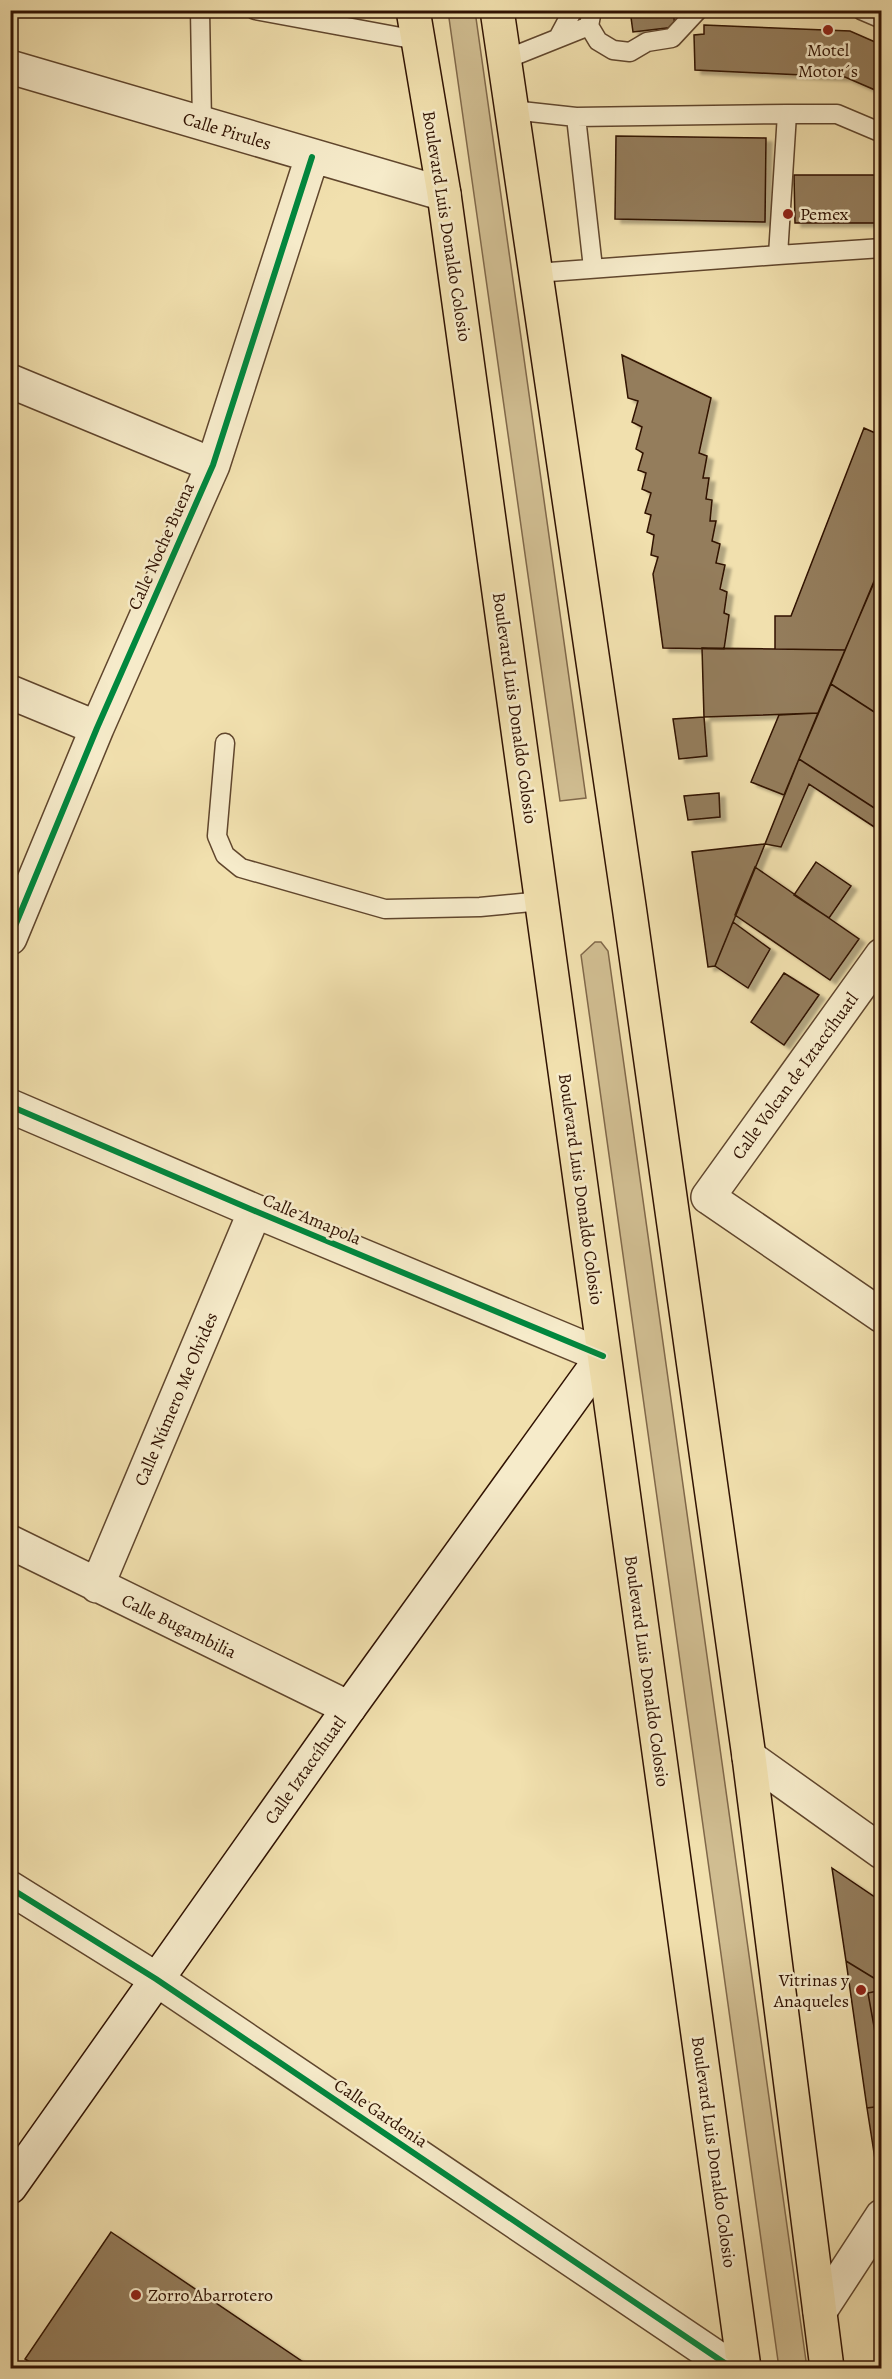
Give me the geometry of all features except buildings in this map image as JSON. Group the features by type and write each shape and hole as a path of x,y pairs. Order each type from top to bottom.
{"main road":[{"path":"497,10 629,906 749,1757 827,2368"},
{"name":"Boulevard Luis Donaldo Colosio","path":"415,25 444,194 744,2368"}],"street":[{"name":"Calle Pirules","path":"10,67 444,194"},
{"name":"Calle Noche Buena","path":"10,938 97,728 213,465 312,157"},
{"path":"10,381 213,465"},
{"path":"10,692 97,728"},
{"name":"Calle Volcan de Iztaccíhuatl","path":"708,1197 876,974"},
{"name":"Calle Amapola","path":"10,1106 603,1356"},
{"path":"670,1209 708,1197 882,1316"},
{"name":"Calle Número Me Olvides","path":"97,1586 255,1211"},
{"name":"Calle Iztaccíhuatl","path":"10,2187 349,1708 603,1356"},
{"name":"Calle Bugambilia","path":"10,1542 349,1708"},
{"path":"749,1757 882,1852"},
{"name":"Calle Gardenia","path":"10,1888 156,1979 732,2368"},
{"path":"820,2311 882,2216"}],"lane":[{"path":"200,10 202,124"},
{"path":"255,10 415,25"},
{"path":"558,38 573,10"},
{"path":"504,60 558,38 591,18 598,40 612,50 630,52 647,42 672,38 698,10"},
{"path":"861,10 882,19"},
{"path":"512,110 576,117 837,114 882,133"},
{"path":"778,255 787,114"},
{"path":"576,117 593,268"},
{"path":"536,273 882,248"},
{"path":"225,743 217,836 225,855 241,868 385,909 480,907 542,901"}],"shaded area":[{"path":"448,11 475,11 586,798 560,801"},
{"path":"595,942 601,942 608,951 807,2368 779,2368 581,955"}],"cycle path":[{"path":"10,938 97,728 213,465 312,157"},
{"path":"10,1106 603,1356"},
{"path":"10,1888 156,1979 732,2368"}],"place":[{"name":"Motel Motor´s","path":"828,30"},
{"name":"Pemex","path":"788,214"},
{"name":"Vitrinas y Anaqueles","path":"861,1990"},
{"name":"Zorro Abarrotero","path":"136,2295"}]}
